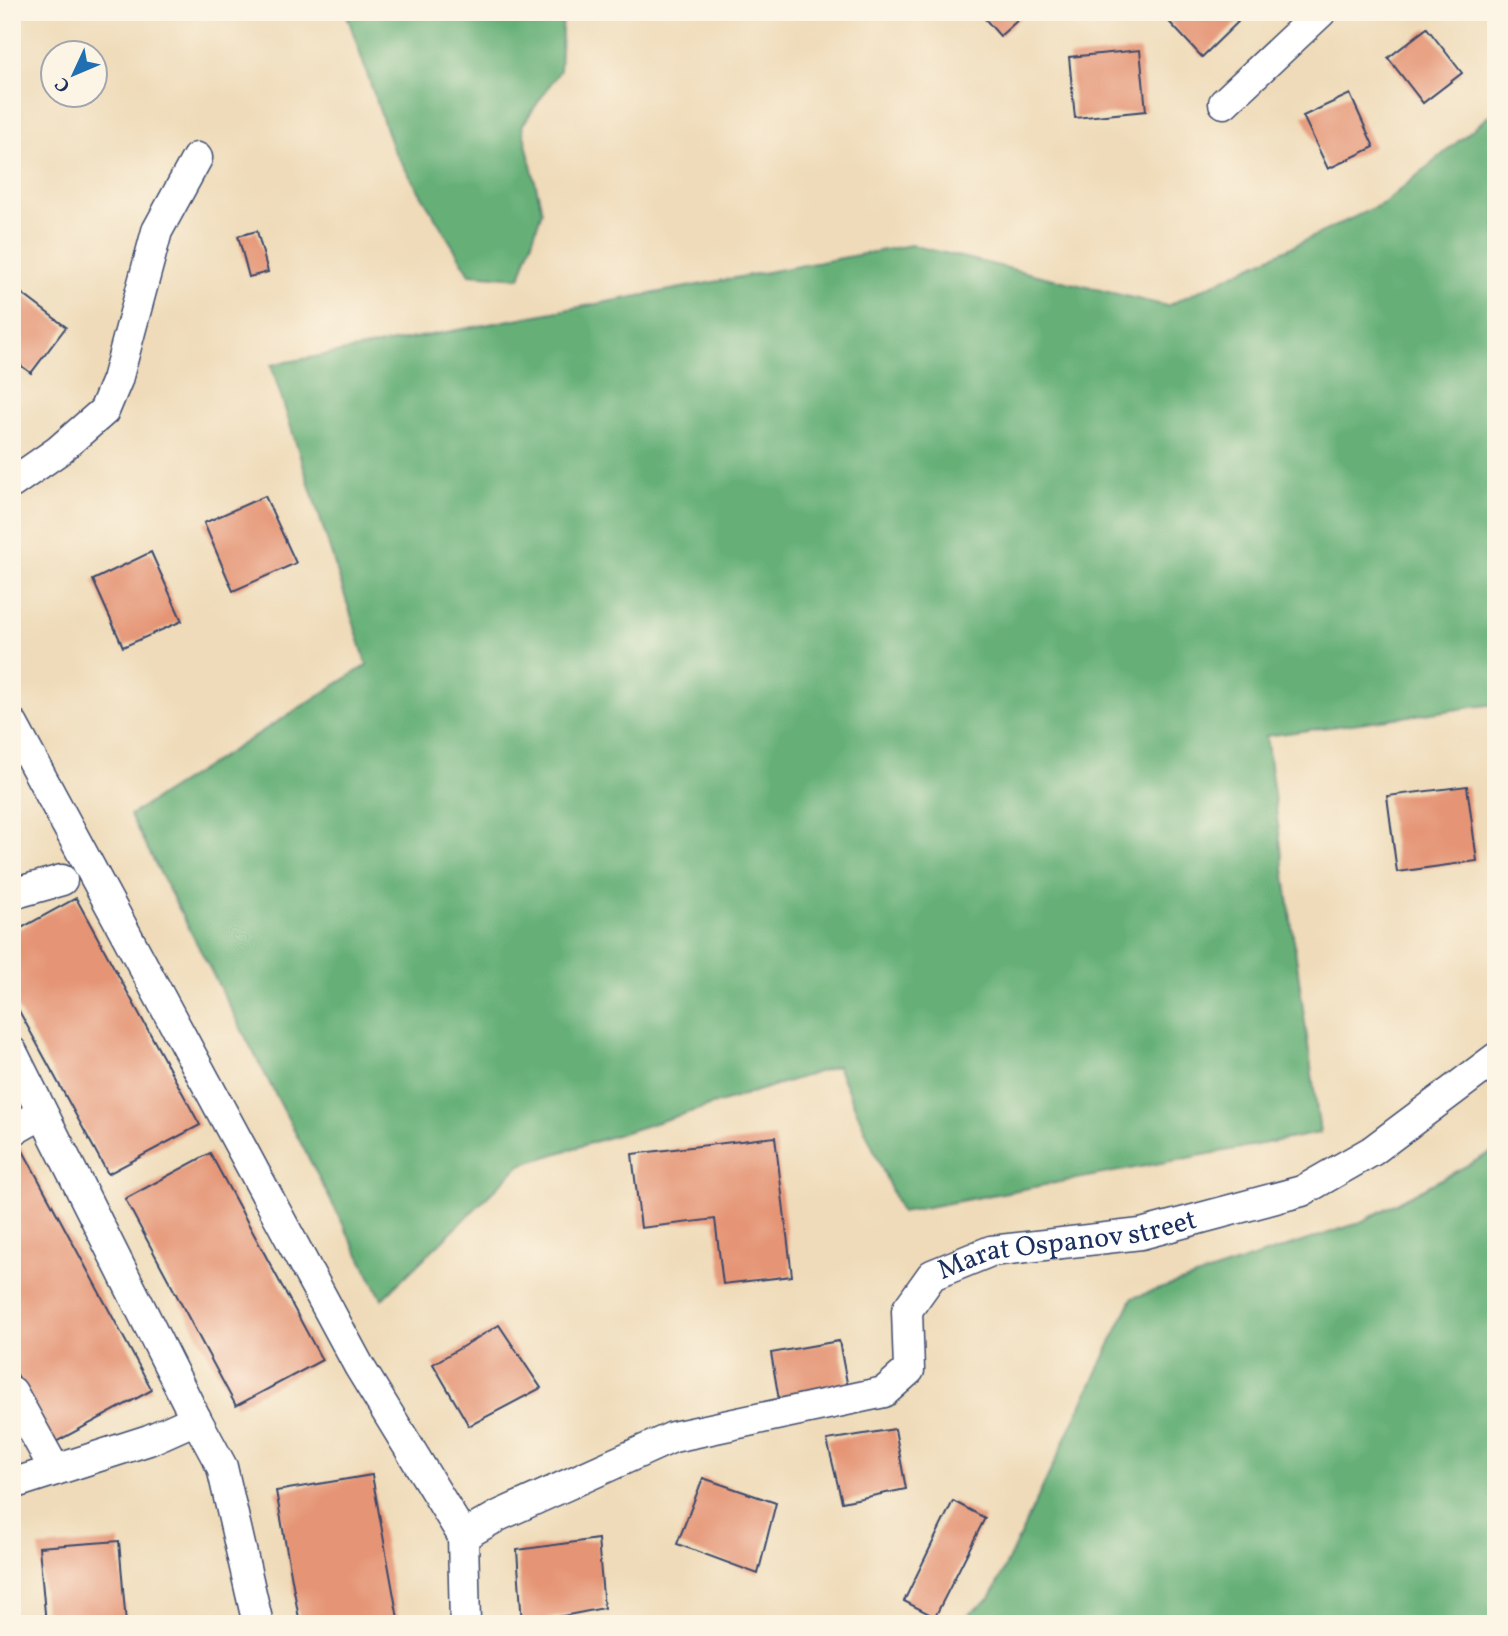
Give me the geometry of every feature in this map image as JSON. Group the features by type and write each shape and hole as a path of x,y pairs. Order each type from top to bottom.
{"street":[{"path":"1224,103 1321,12"},
{"path":"12,483 58,452 104,411 117,380 157,231 197,158"},
{"path":"12,723 359,1366 463,1536 465,1624"},
{"path":"12,894 62,880"},
{"path":"12,1052 222,1467 258,1624"},
{"name":"Marat Ospanov street","path":"463,1536 498,1516 673,1437 884,1392 909,1370 907,1310 932,1275 991,1251 1141,1234 1302,1191 1372,1151 1496,1058"},
{"path":"12,1131 42,1114"},
{"path":"12,1392 55,1470"},
{"path":"12,1484 149,1440 197,1419"}],"green space":[{"path":"346,12 563,12 560,70 522,126 542,211 520,278 470,274 392,147"},
{"path":"1496,110 1496,704 1266,736 1320,1133 901,1212 837,1066 520,1165 382,1299 130,815 367,665 271,365 911,245 1167,306 1384,203"},
{"path":"1496,1150 1496,1624 956,1624 991,1597 1132,1298 1359,1223"}],"building":[{"path":"979,12 1027,12 1000,36"},
{"path":"1160,12 1229,12 1238,22 1202,57"},
{"path":"1427,28 1462,73 1423,103 1388,58"},
{"path":"1140,50 1146,111 1075,118 1069,57"},
{"path":"1350,94 1374,147 1328,169 1303,116"},
{"path":"257,231 268,272 249,277 238,236"},
{"path":"12,286 66,327 31,373 12,359"},
{"path":"265,496 296,563 233,591 204,523"},
{"path":"151,552 182,621 123,647 93,580"},
{"path":"1467,786 1477,861 1397,872 1387,796"},
{"path":"76,898 200,1125 108,1174 12,998 12,933"},
{"path":"775,1137 792,1276 723,1284 715,1219 641,1228 632,1154"},
{"path":"21,1147 152,1390 54,1443 12,1365 12,1151"},
{"path":"210,1153 322,1360 236,1406 125,1199"},
{"path":"499,1325 541,1388 469,1426 433,1364"},
{"path":"839,1341 848,1388 779,1400 771,1353"},
{"path":"895,1429 906,1489 842,1502 827,1440"},
{"path":"372,1475 399,1624 300,1624 276,1491"},
{"path":"703,1478 776,1503 758,1574 677,1544"},
{"path":"953,1501 985,1518 935,1617 904,1601"},
{"path":"598,1539 604,1608 522,1624 517,1550"},
{"path":"119,1541 126,1624 46,1624 39,1547"}]}
